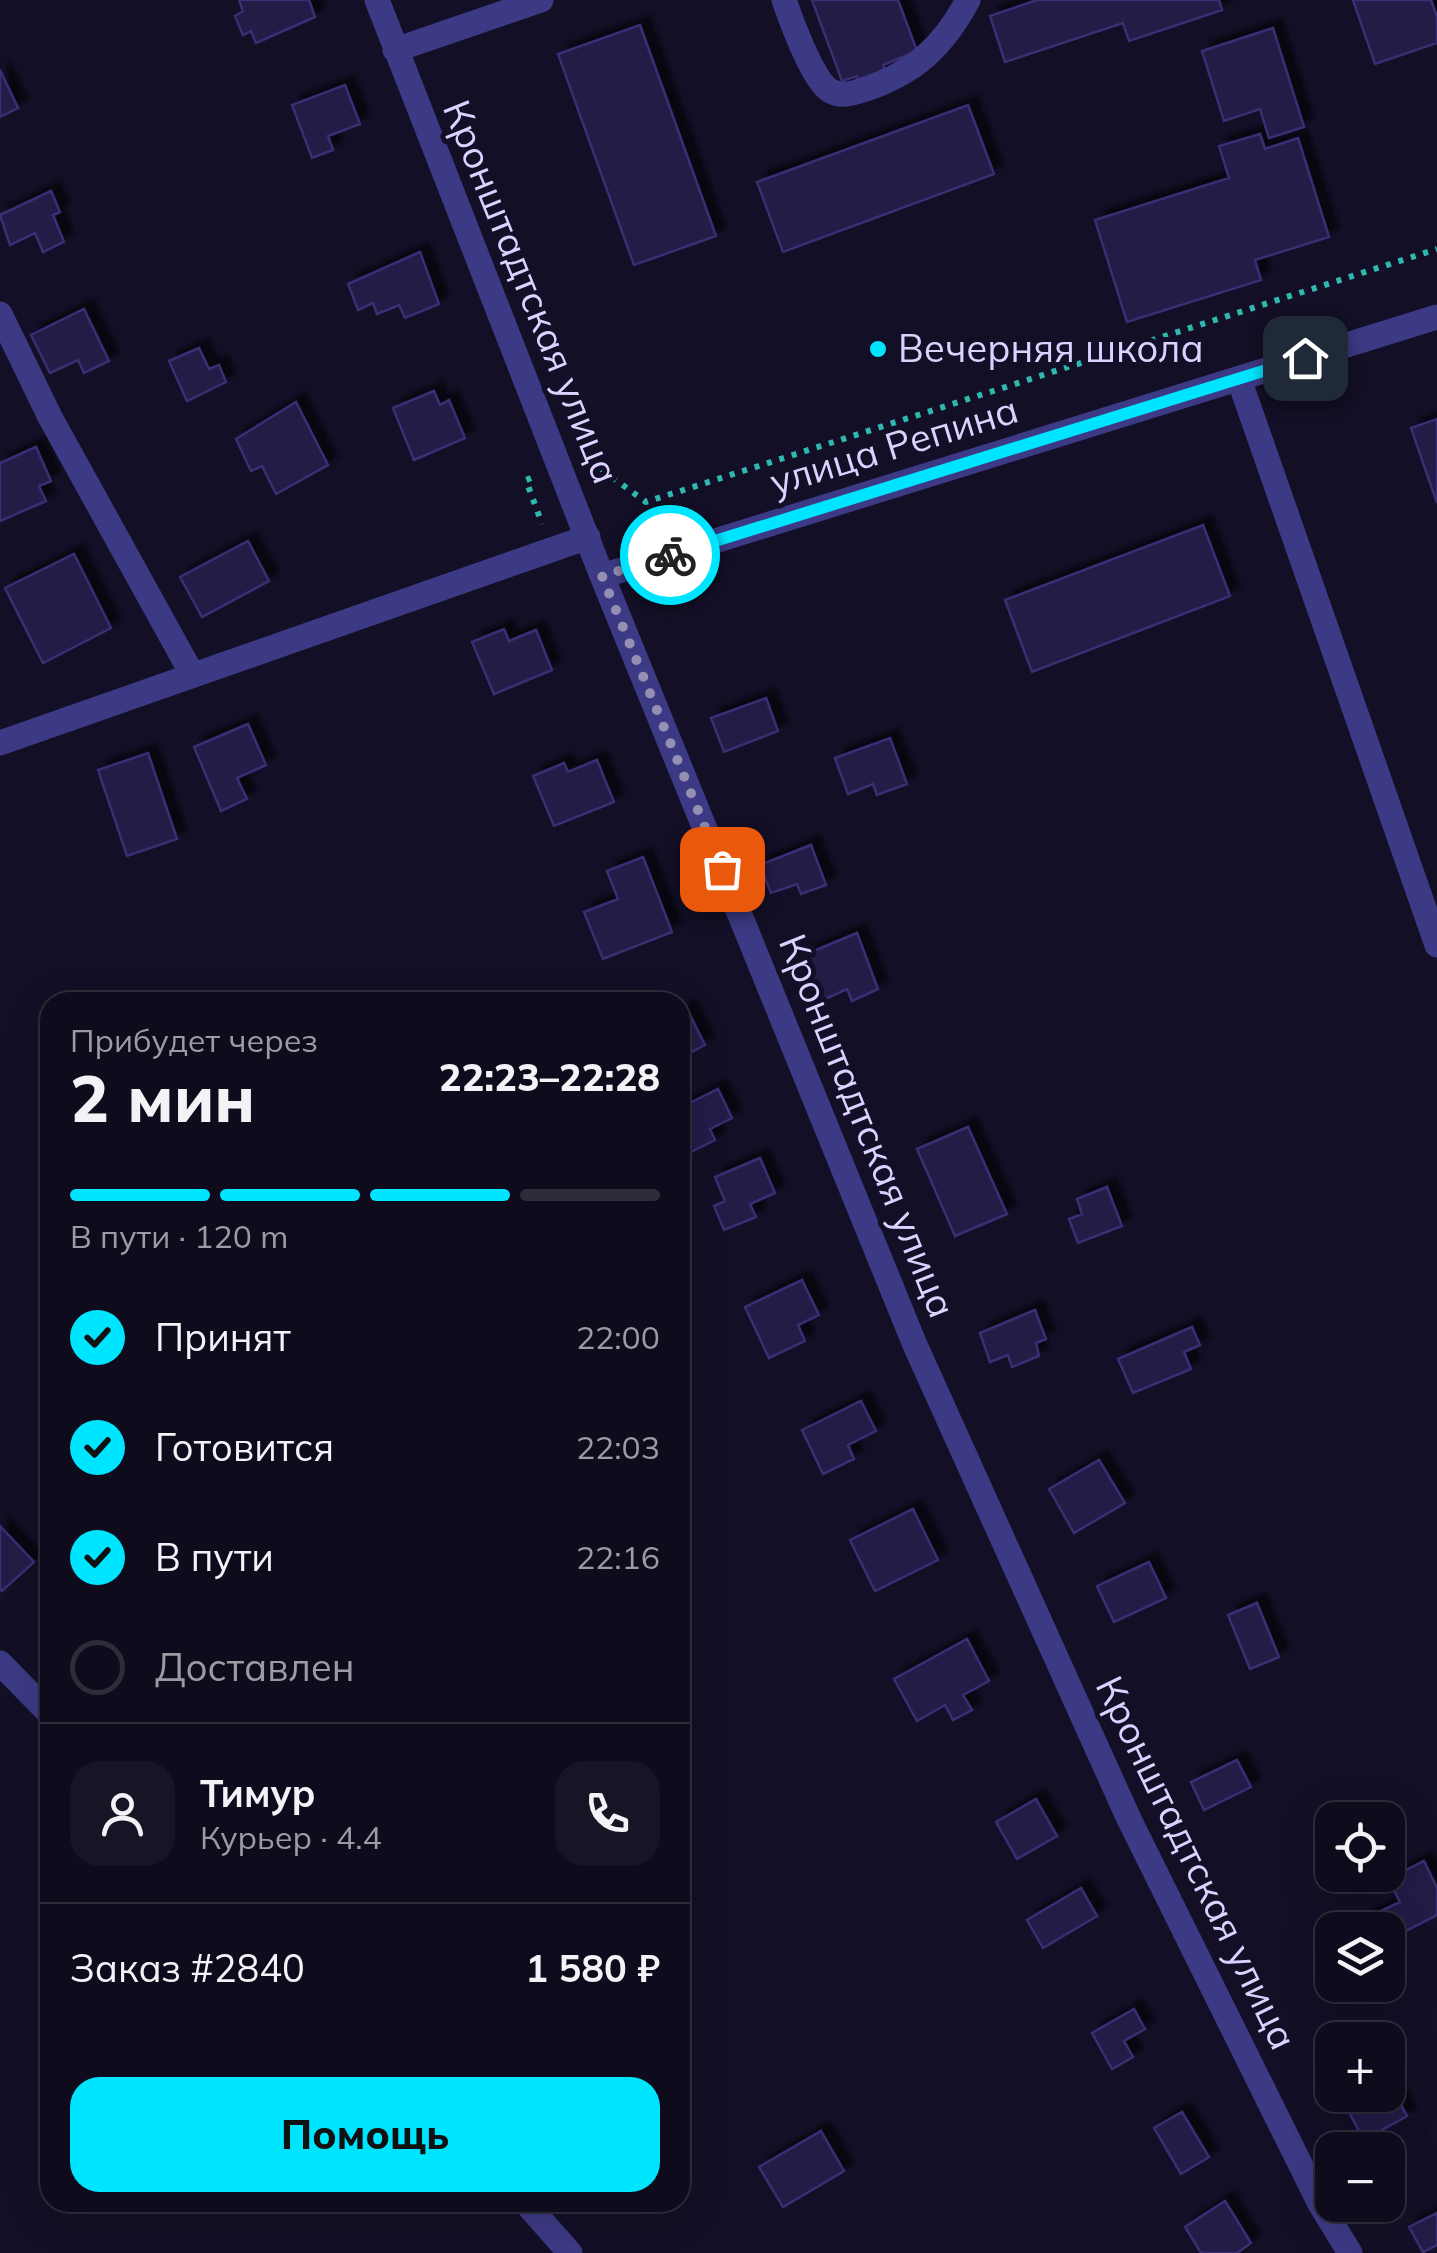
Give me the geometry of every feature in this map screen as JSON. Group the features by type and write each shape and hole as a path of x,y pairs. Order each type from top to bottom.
{"street":[{"name":"Кронштадтская улица","path":"376,0 602,576 915,1345 1129,1819 1319,2202 1350,2253"},
{"path":"395,50 540,0"},
{"path":"784,0 815,72 828,89 846,96 895,79 918,66 968,0"},
{"path":"0,314 50,417 192,674"},
{"name":"улица Репина","path":"602,576 1437,317"},
{"path":"1239,379 1437,944"},
{"path":"0,743 588,537"},
{"path":"0,1664 40,1704"},
{"path":"534,2212 570,2253"}],"path":[{"path":"590,461 646,502 1437,250"}],"building":[{"path":"239,0 309,0 315,17 256,43 251,31 243,35 235,16 243,11"},
{"path":"812,0 898,0 917,51 883,65 887,75 860,85 857,76 842,81"},
{"path":"1037,0 1219,0 1222,10 1129,41 1123,23 1005,62 990,16"},
{"path":"1353,0 1431,0 1437,17 1437,43 1375,64"},
{"path":"640,25 716,236 634,265 558,54"},
{"path":"1273,28 1304,127 1269,138 1260,109 1224,121 1202,51"},
{"path":"0,70 18,108 0,117"},
{"path":"345,85 360,124 328,136 333,150 312,158 292,105"},
{"path":"968,105 994,174 783,252 757,182"},
{"path":"1260,134 1265,149 1298,138 1329,237 1255,260 1261,280 1127,322 1095,220 1229,178 1219,146"},
{"path":"51,191 60,212 53,215 64,242 43,252 35,233 10,245 0,215"},
{"path":"420,252 439,304 405,318 399,305 377,314 373,303 358,310 348,284"},
{"path":"84,309 109,361 84,373 78,360 50,373 31,335"},
{"path":"199,348 209,369 219,365 226,382 187,401 169,361"},
{"path":"434,391 440,405 449,400 465,438 414,460 393,408"},
{"path":"296,402 328,465 276,494 262,466 251,471 236,439"},
{"path":"1437,419 1437,503 1411,428"},
{"path":"36,447 51,481 39,486 46,501 0,521 0,463"},
{"path":"1203,525 1230,596 1032,672 1005,600"},
{"path":"248,541 269,581 202,617 180,577"},
{"path":"74,554 111,628 43,663 5,588"},
{"path":"504,629 509,641 536,630 552,670 494,694 472,642"},
{"path":"766,698 778,731 724,752 711,718"},
{"path":"248,724 266,765 237,778 247,799 221,811 194,747"},
{"path":"890,738 907,784 877,795 873,784 848,794 835,758"},
{"path":"148,753 177,839 127,856 98,770"},
{"path":"597,760 614,802 554,826 533,776 564,763 568,772"},
{"path":"811,845 826,885 801,894 797,884 771,893 760,865"},
{"path":"643,857 672,932 603,959 584,912 618,899 607,871"},
{"path":"857,933 878,989 852,1001 847,989 821,1001 804,955"},
{"path":"690,1015 705,1045 690,1053"},
{"path":"718,1089 732,1118 710,1129 715,1140 690,1152 690,1103"},
{"path":"968,1127 1007,1214 955,1236 917,1149"},
{"path":"760,1158 775,1193 750,1204 756,1217 724,1230 714,1206 725,1201 715,1177"},
{"path":"1107,1187 1122,1226 1078,1243 1069,1219 1082,1214 1077,1199"},
{"path":"802,1280 819,1315 798,1325 805,1341 769,1358 745,1307"},
{"path":"1035,1310 1046,1339 1036,1343 1039,1356 1012,1367 1008,1355 990,1362 980,1333"},
{"path":"1192,1327 1200,1345 1184,1352 1191,1369 1133,1393 1118,1359"},
{"path":"861,1401 876,1431 848,1445 854,1459 823,1474 802,1430"},
{"path":"1099,1460 1125,1503 1074,1533 1049,1489"},
{"path":"913,1509 938,1560 875,1591 850,1540"},
{"path":"0,1526 34,1562 2,1591 0,1589"},
{"path":"1149,1562 1166,1598 1114,1622 1097,1586"},
{"path":"1257,1603 1279,1657 1250,1669 1228,1615"},
{"path":"967,1639 989,1681 963,1695 972,1710 953,1720 945,1705 917,1721 894,1679"},
{"path":"1237,1760 1251,1787 1204,1810 1191,1782"},
{"path":"1036,1799 1057,1836 1017,1859 996,1822"},
{"path":"1424,1861 1437,1888 1437,1915 1405,1931 1405,1912 1379,1912 1400,1902 1395,1892 1405,1892 1405,1870"},
{"path":"1081,1888 1097,1916 1043,1948 1027,1920"},
{"path":"1134,2009 1145,2029 1124,2041 1133,2057 1112,2069 1092,2033"},
{"path":"1182,2112 1209,2157 1181,2174 1154,2128"},
{"path":"1405,2112 1407,2116 1378,2132 1360,2132 1350,2114"},
{"path":"821,2131 844,2171 783,2207 759,2167"},
{"path":"1225,2201 1251,2243 1237,2253 1201,2253 1185,2227"},
{"path":"1437,2213 1437,2245 1423,2252 1409,2227"}],"way so far":[{"path":"670,555 602,576 722,869"}],"place":[{"name":"Вечерняя школа","path":"878,349"}],"route":[{"path":"670,555 1305,358"}]}
